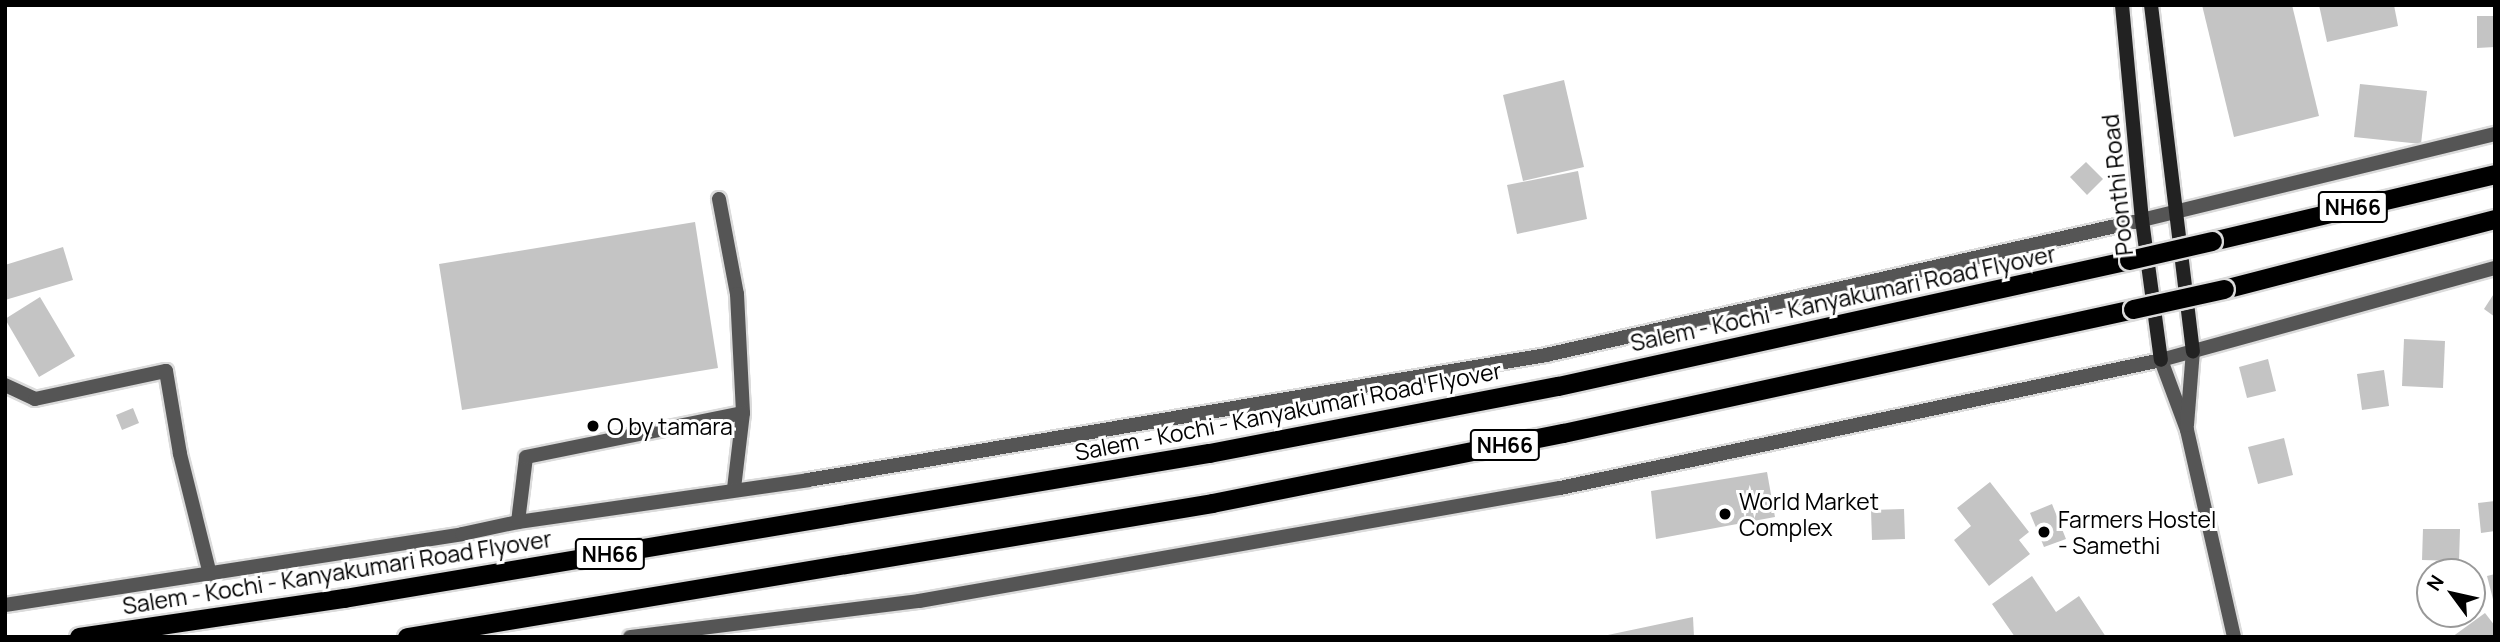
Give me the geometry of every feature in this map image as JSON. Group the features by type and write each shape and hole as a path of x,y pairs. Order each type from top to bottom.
{"highway":[{"name":"Salem - Kochi - Kanyakumari Road Flyover","path":"79,637 371,594 1209,453 1558,386 2130,260 2495,174"},
{"name":"NH66","path":"407,637 1212,503 1563,433 2224,289 2495,219"}],"main road":[{"name":"Poonthi Road","path":"2122,5 2142,220 2161,360"},
{"path":"2151,5 2193,351"}],"street":[{"path":"5,605 462,534 518,522 808,480 1546,355 2142,220 2495,134"},
{"path":"719,199 737,294 743,413 734,489"},
{"path":"630,637 919,601 1560,488 2161,360 2495,268"},
{"path":"2187,430 2193,351"},
{"path":"2161,360 2187,430 2234,637"},
{"path":"5,385 35,399 166,371 180,454 210,574"},
{"path":"518,522 526,457 743,413"}],"building":[{"path":"2202,5 2292,5 2319,116 2234,137"},
{"path":"2319,5 2394,5 2398,26 2327,42"},
{"path":"2477,16 2495,16 2495,47 2477,48"},
{"path":"1564,80 1584,167 1523,181 1503,95"},
{"path":"2360,84 2427,91 2421,144 2354,137"},
{"path":"2086,162 2103,179 2087,195 2070,177"},
{"path":"1578,171 1587,219 1517,234 1507,185"},
{"path":"695,222 718,368 462,410 439,264"},
{"path":"63,247 73,280 5,300 5,265"},
{"path":"2495,292 2495,317 2484,309"},
{"path":"40,297 75,356 39,377 5,319"},
{"path":"2404,339 2445,341 2443,388 2402,386"},
{"path":"2268,359 2276,391 2247,398 2239,367"},
{"path":"2384,370 2389,406 2362,410 2357,374"},
{"path":"133,408 139,423 122,430 116,415"},
{"path":"2284,438 2293,475 2258,484 2248,447"},
{"path":"1767,472 1775,517 1656,539 1651,491"},
{"path":"1990,482 2029,532 2019,540 2030,554 1989,586 1954,540 1971,526 1957,508"},
{"path":"2495,501 2495,531 2481,533 2478,503"},
{"path":"2052,504 2066,539 2044,547 2030,513"},
{"path":"1904,509 1905,539 1872,540 1871,510"},
{"path":"2423,529 2460,529 2459,558 2422,558"},
{"path":"2495,574 2495,603 2494,603 2487,576"},
{"path":"2032,576 2056,612 2079,596 2106,637 2015,637 1992,604"},
{"path":"2486,614 2495,626 2495,635 2452,637 2464,628 2486,628"},
{"path":"1693,617 1694,637 1603,637 1603,636"}],"place":[{"name":"O by tamara","path":"593,426"},
{"name":"World Market Complex","path":"1725,514"},
{"name":"Farmers Hostel - Samethi","path":"2044,532"}]}
